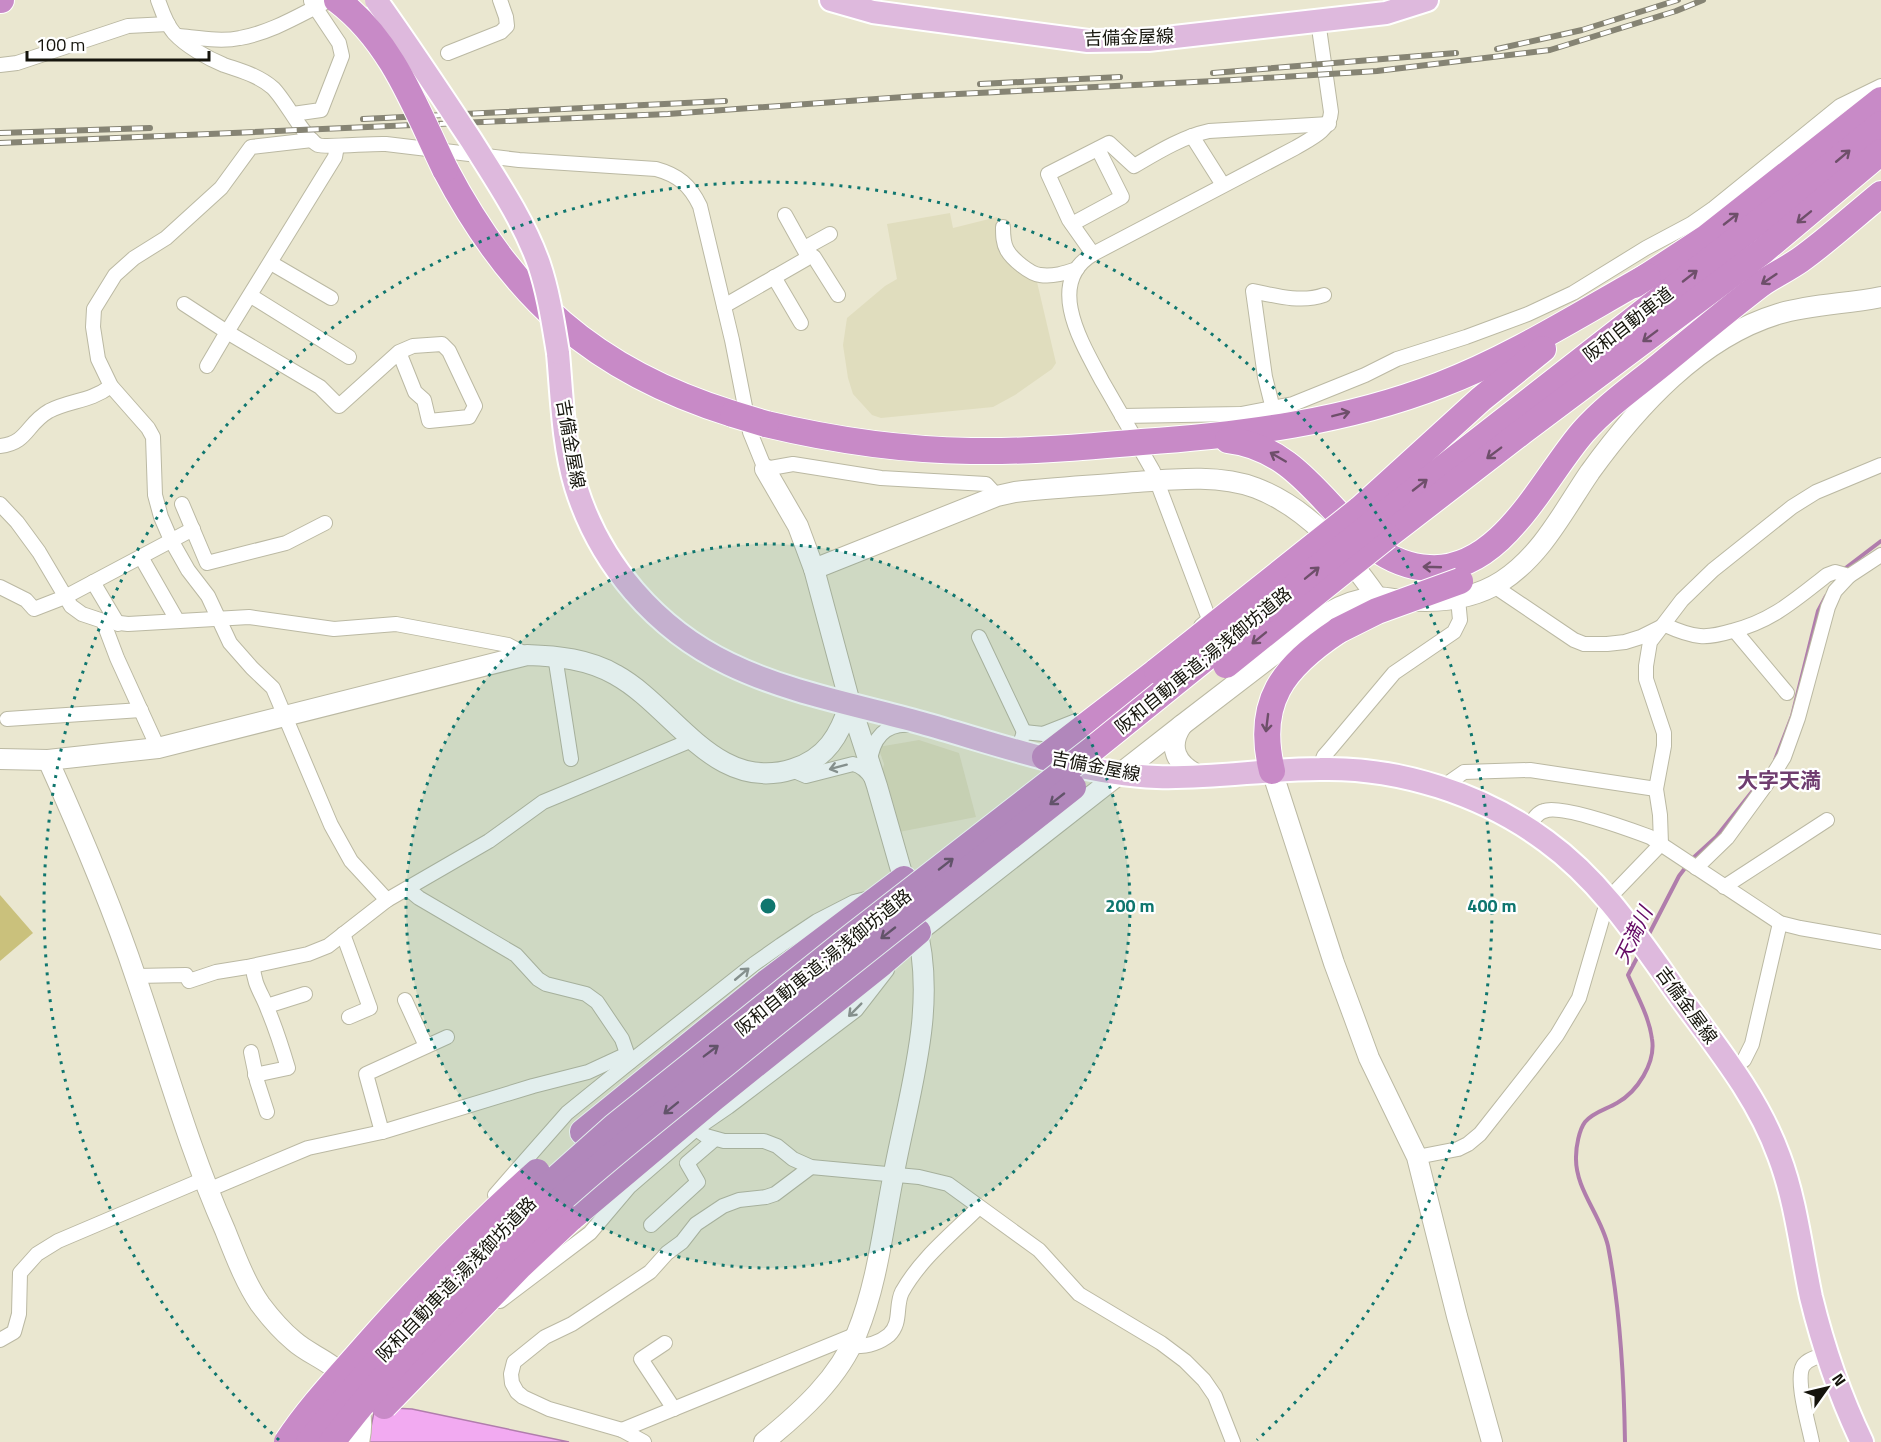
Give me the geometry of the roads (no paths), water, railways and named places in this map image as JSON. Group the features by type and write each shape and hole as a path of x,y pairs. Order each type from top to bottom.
{"highway":[{"path":"321,2 363,22 404,83 445,169 475,224 518,281 546,310 593,347 648,381 691,400 766,424 849,441 970,451 1056,449 1201,438 1279,428 1369,407 1439,385 1529,343 1648,276"},
{"path":"1045,757 1157,671 1373,523 1481,399 1527,361 1706,238 1881,100"},
{"name":"阪和自動車道","path":"1373,523 1815,179 1881,124"},
{"name":"阪和自動車道","path":"1373,523 1523,431 1763,251 1881,152"},
{"path":"1201,438 1243,443 1283,459 1301,474 1375,549 1395,559 1430,568 1460,564 1493,545 1530,503 1564,454 1605,411 1690,340 1762,284 1801,259 1881,194"},
{"path":"1272,771 1266,735 1270,706 1287,674 1339,630 1377,611 1459,590 1500,560 1517,545 1599,435 1690,340"},
{"name":"阪和自動車道;湯浅御坊道路","path":"309,1442 404,1330 467,1264 529,1203 614,1127 849,939 1093,749 1373,523"},
{"name":"阪和自動車道;湯浅御坊道路","path":"332,1442 434,1324 516,1241 559,1202 662,1114 834,975 1373,523"},
{"path":"287,1442 330,1386 447,1258 501,1204 583,1132 766,983 904,879"},
{"path":"350,1442 520,1266 570,1219 715,1097 918,932"}],"main road":[{"name":"吉備金屋線","path":"376,0 434,83 499,184 523,227 538,263 549,299 558,353 566,434 576,485 588,518 603,548 642,602 675,631 694,644 730,664 772,681 933,726 1021,741 1045,757 1087,768 1157,777 1351,769 1410,779 1441,788 1528,828 1568,858 1608,899 1636,934 1760,1112 1779,1156 1793,1207 1815,1310 1828,1355 1848,1412 1862,1442"},
{"name":"吉備金屋線","path":"831,0 873,12 1088,40 1148,40 1386,13 1427,0"}],"street":[{"path":"158,0 168,24 178,36 210,58 257,77 273,89 318,145 325,147 386,144 519,160 638,167 669,172 690,187 700,206 724,306 750,432 765,469 798,526 814,569 850,703 904,879 918,932 922,963 923,1020 873,1285 854,1340 819,1392 789,1422 764,1442"},
{"path":"178,36 223,40 241,38 289,22 321,2 330,0"},
{"path":"448,53 501,32 507,26 500,0"},
{"path":"293,114 321,110 342,56 339,43 321,2"},
{"path":"1132,433 1074,328 1070,298 1077,268 1093,254 1304,142 1329,124 1331,112 1318,21"},
{"path":"0,65 17,63 128,26 168,24"},
{"path":"1122,416 1241,414 1293,405 1397,359 1466,338 1528,314 1574,293 1646,248 1691,224 1840,106 1881,86"},
{"path":"1093,254 1065,212 1048,174 1109,142 1134,166 1192,136 1209,131 1329,124"},
{"path":"1192,136 1223,185"},
{"path":"312,140 251,147 221,188 166,238 134,258 115,275 94,309 93,327 98,359 111,386 148,428 153,437 155,495 160,517 171,540 188,570 208,596 230,643 273,688 331,825 351,861 387,900"},
{"path":"207,366 335,157 337,146"},
{"path":"1072,224 1122,197 1098,148"},
{"path":"785,215 805,251 814,257 838,295"},
{"path":"1003,227 1007,250 1014,259 1037,275 1062,274 1077,268"},
{"path":"724,306 806,259 810,244 830,234"},
{"path":"271,263 331,298"},
{"path":"774,277 801,323"},
{"path":"1273,409 1264,377 1253,291 1300,298 1315,298 1324,295"},
{"path":"251,296 349,357"},
{"path":"363,1332 426,1371 497,1304 590,1233 629,1187 696,1129 856,1010 918,932 1182,724 1328,613 1352,602 1377,597 1406,600 1494,586 1520,568 1538,549 1604,454 1633,418 1679,372 1707,350 1734,332 1778,314 1809,307 1881,297"},
{"path":"184,304 320,387 339,406 399,352 413,346 442,344 449,351 475,406 469,417 429,420 424,400 415,392 399,352"},
{"path":"0,446 19,441 34,423 52,410 99,395 111,386"},
{"path":"979,638 1021,741 1064,728 1080,719 1209,619 1156,481 1141,450"},
{"path":"765,469 793,464 881,478 986,484 997,496"},
{"path":"1417,1157 1458,1149 1474,1139 1557,1035 1579,998 1608,899 1661,844 1656,789 1664,756 1664,733 1649,690 1646,666 1650,642 1682,600 1713,570 1792,507 1816,492 1881,465"},
{"path":"814,569 997,496 1034,490 1156,481 1223,481 1243,484 1269,494 1294,510 1332,540 1358,570 1377,597"},
{"path":"0,504 17,522 39,552 65,597 77,611 103,621 118,624 249,617 334,630 396,624 508,645 527,655"},
{"path":"182,504 207,563 286,543 325,523"},
{"path":"0,587 26,600 34,609 65,597 193,529"},
{"path":"1695,868 1728,838 1784,757 1798,718 1828,608 1835,591 1849,576 1859,572 1881,555"},
{"path":"141,556 177,620"},
{"path":"1494,586 1574,640 1584,644 1607,644 1641,637 1665,625 1701,636 1735,630 1770,618 1827,575 1836,572 1849,576"},
{"path":"93,582 118,624"},
{"path":"1319,769 1324,756 1394,673 1454,632 1461,612 1459,590"},
{"path":"103,621 158,748"},
{"path":"1735,630 1787,693"},
{"path":"0,759 48,760 158,748 527,655 555,656 589,663 618,675 653,701 692,740 720,760 752,773 774,774 792,770 816,759 829,747 843,724 850,703"},
{"path":"555,656 571,759"},
{"path":"7,719 141,710"},
{"path":"870,764 875,742 886,729 905,724 933,726"},
{"path":"1182,724 1174,740 1176,754 1184,766 1200,776"},
{"path":"136,976 186,975 189,981 216,972 308,954 328,946 387,900 489,841 543,802 692,740"},
{"path":"48,760 90,855 136,976 206,1184 238,1262 261,1304 294,1341 333,1367 352,1388 359,1404 361,1434 359,1442"},
{"path":"792,770 806,776 845,764 859,765 867,771 877,786"},
{"path":"1441,788 1464,772 1530,770 1656,789"},
{"path":"1272,771 1334,963 1369,1058 1417,1157 1457,1317 1492,1442"},
{"path":"1528,828 1537,815 1545,810 1566,811 1636,831 1661,844 1780,923 1881,942"},
{"path":"1724,887 1827,820"},
{"path":"333,1367 363,1332 497,1193 567,1113 629,1058 754,963 817,921 854,902 867,899 904,879"},
{"path":"408,889 419,898 516,956 538,979 546,984 586,994 597,1002 622,1040 629,1058"},
{"path":"1732,1069 1744,1060 1752,1044 1780,923"},
{"path":"343,934 370,1008 349,1017"},
{"path":"253,966 254,982 267,1006 288,1068 255,1075"},
{"path":"267,1006 304,994"},
{"path":"405,1000 426,1046"},
{"path":"382,1132 366,1074 447,1037"},
{"path":"251,1052 255,1075 267,1112"},
{"path":"0,1340 14,1332 19,1314 20,1273 37,1254 58,1241 206,1184 308,1148 382,1132 629,1058"},
{"path":"696,1129 724,1141 764,1141 777,1146 793,1159 811,1167 893,1173 948,1184 1039,1250 1079,1294 1161,1343 1185,1361 1204,1380 1215,1396 1233,1442"},
{"path":"651,1226 698,1182 687,1163 715,1139"},
{"path":"644,1442 622,1430 549,1409 523,1397 512,1383 511,1374 514,1362 545,1337 572,1324 650,1272 667,1253 682,1242 696,1224 723,1206 739,1200 775,1194 811,1167"},
{"path":"622,1430 854,1340 869,1345 888,1335 895,1328 898,1302 907,1284 933,1251 979,1207"},
{"path":"665,1343 641,1359 674,1409"},
{"path":"1812,1442 1801,1383 1801,1369 1804,1363 1828,1355"}],"waterway":[{"name":"天満川","path":"1843,570 1881,541"},
{"name":"天満川","path":"1775,760 1792,716 1818,611 1826,596"},
{"name":"天満川","path":"1648,936 1679,876 1692,859 1716,837 1755,788"},
{"name":"天満川","path":"1625,1442 1621,1344 1608,1246 1580,1180 1576,1157 1578,1139 1585,1122 1631,1092 1644,1076 1651,1058 1652,1039 1648,1022 1628,975 1639,954"}],"railway":[{"path":"1497,49 1582,30 1678,0"},
{"path":"0,143 668,114 918,96 1377,71 1550,50 1676,11 1703,0"},
{"path":"1213,73 1456,53"},
{"path":"980,84 1120,77"},
{"path":"363,119 725,101"},
{"path":"0,133 150,128"}],"district":[{"name":"大字天満","path":"1779,780"}]}
